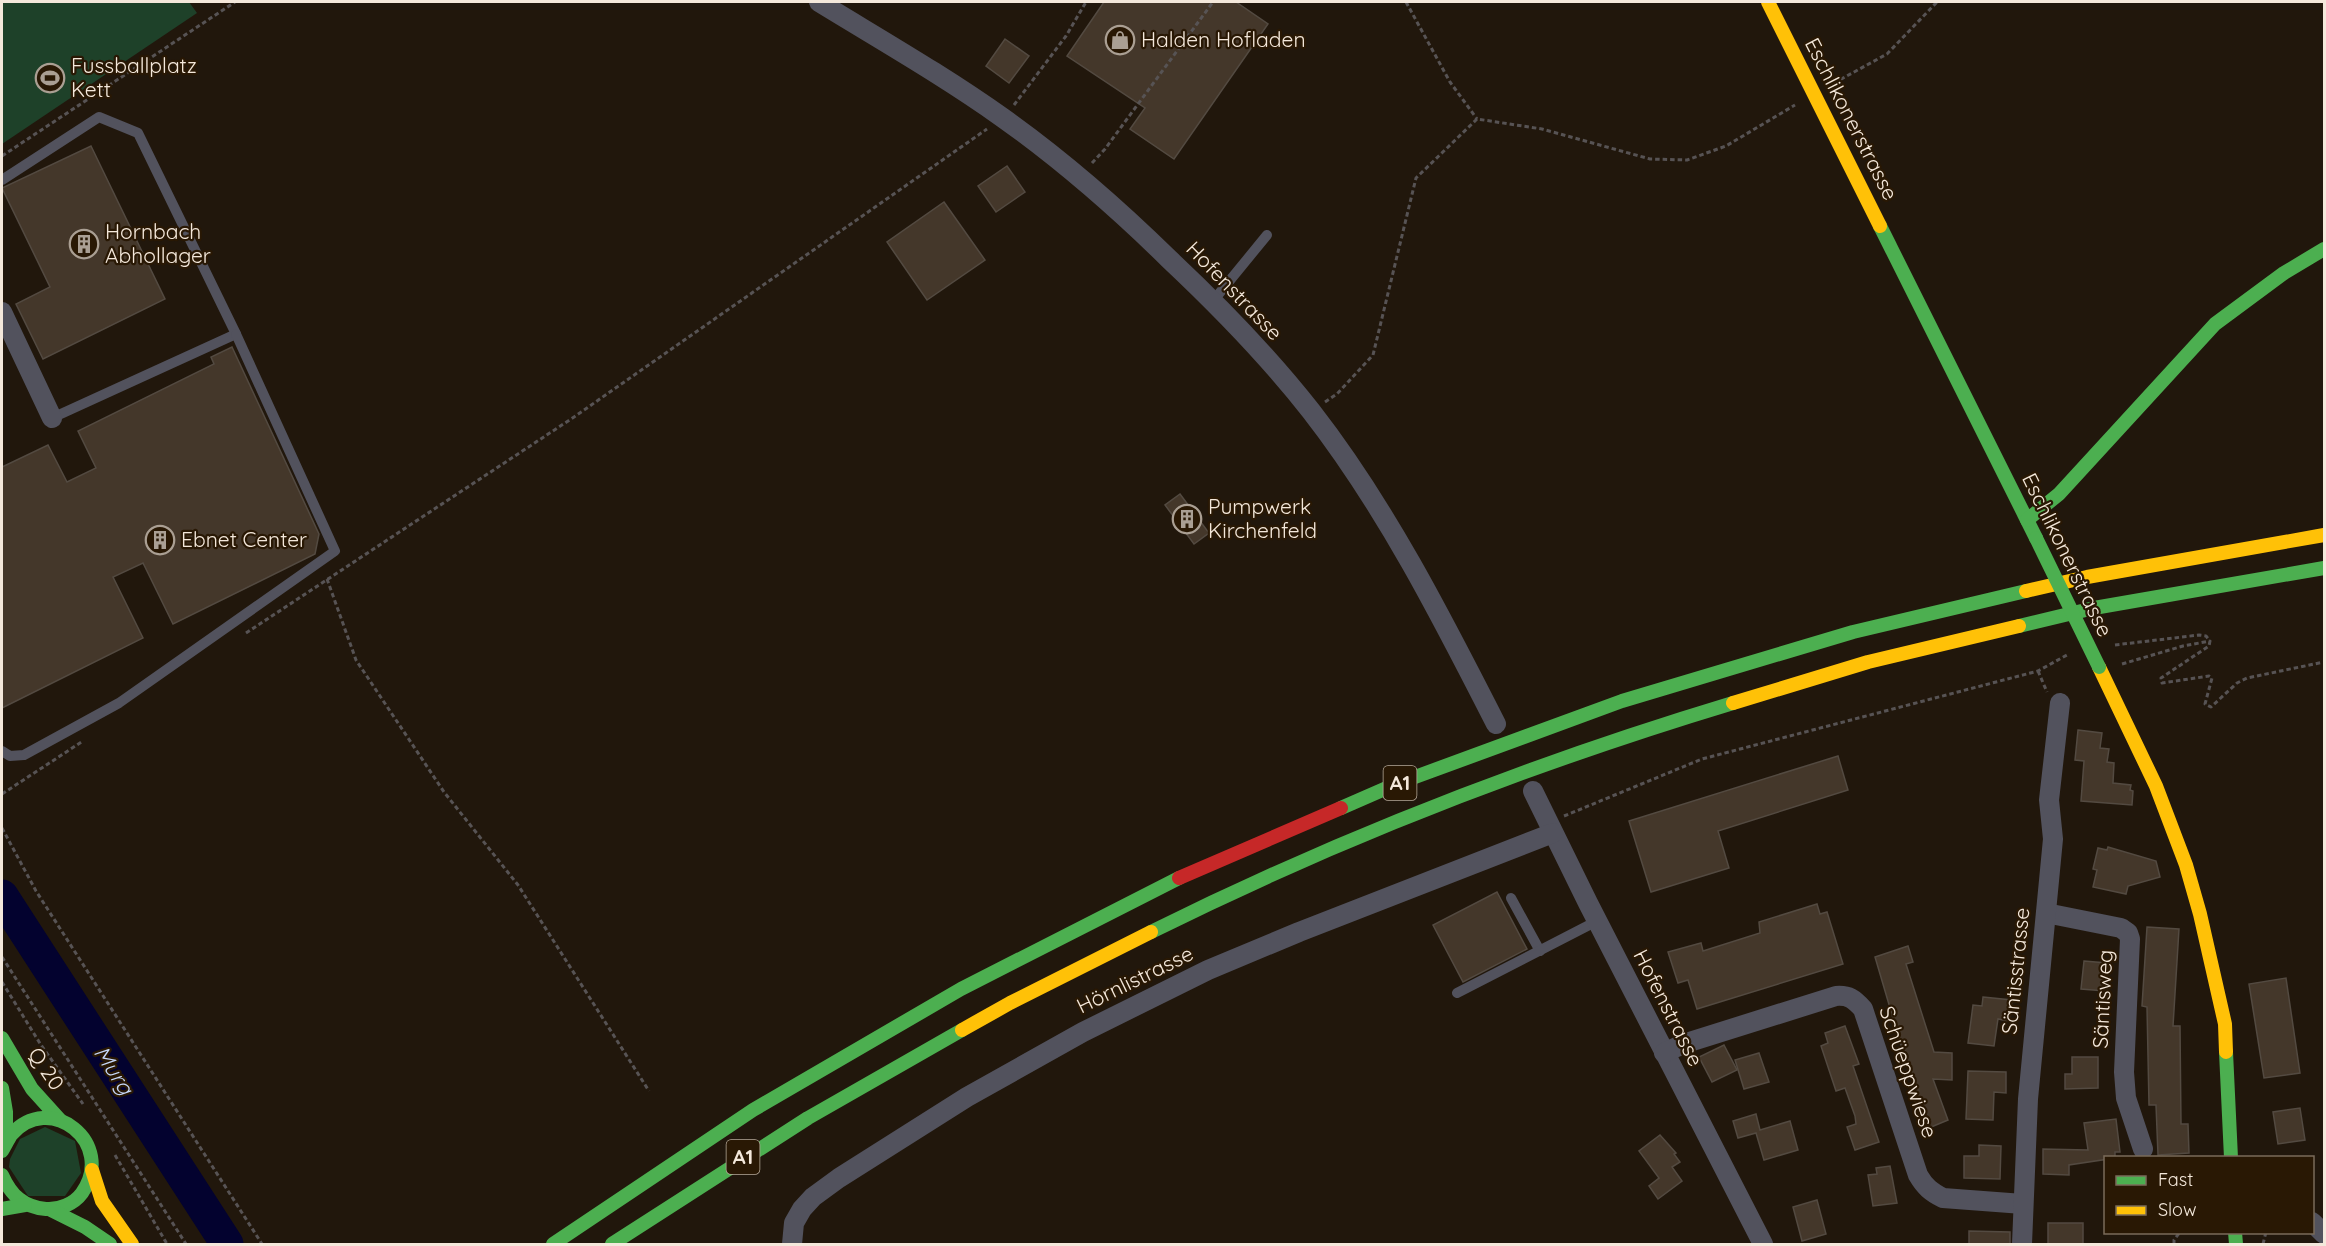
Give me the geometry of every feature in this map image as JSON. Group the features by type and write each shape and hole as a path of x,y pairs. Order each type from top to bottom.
{"main road":[{"name":"Eschlikonerstrasse","path":"1768,2 2036,538 2156,786 2186,865 2200,914 2225,1024 2231,1156"},
{"path":"2027,520 2059,494 2215,324 2284,273 2325,249"},
{"name":"A1","path":"553,1245 686,1153 787,1090 992,972 1146,894 1427,772 1634,698 1833,638 2022,591 2210,554 2325,535"},
{"name":"A1","path":"612,1245 674,1202 808,1117 947,1036 1018,998 1162,924 1227,894 1312,855 1457,796 1635,732 1838,671 2040,621 2184,592 2325,568"},
{"name":"Q 20","path":"2,1038 32,1089 60,1120 73,1127 85,1140 92,1157 92,1170 102,1201 132,1245"},
{"name":"Q 20","path":"2,1088 6,1112 4,1147"},
{"name":"Q 20","path":"4,1147 18,1128 28,1122 45,1118 60,1120"},
{"path":"2,1175 11,1194 25,1205 51,1210 62,1207 77,1198 86,1187 92,1170"},
{"path":"2,1209 25,1205"},
{"path":"51,1210 85,1227 110,1245"}],"street":[{"name":"Hofenstrasse","path":"819,2 1003,118 1112,203 1247,336 1311,411 1368,493 1418,574 1496,724"},
{"path":"2,312 52,418"},
{"name":"Säntisstrasse","path":"2022,1245 2028,1100 2053,839 2049,800 2060,703"},
{"name":"Hofenstrasse","path":"1533,791 1763,1245"},
{"name":"Hörnlistrasse","path":"792,1245 794,1223 802,1209 813,1197 967,1097 1083,1032 1208,970 1551,828"},
{"name":"Säntisweg","path":"2046,913 2121,928 2128,933 2130,939 2124,1072 2126,1098 2143,1149"},
{"name":"Schüeppwiese","path":"1664,1053 1683,1044 1836,996 1848,995 1863,1010 1923,1184 1932,1193 1943,1198 2023,1204"},
{"path":"2314,1223 2325,1234"}],"lane":[{"path":"2,180 99,117 138,133 236,334 336,551 99,716 24,755 10,756 2,751"},
{"path":"1213,301 1267,235"},
{"path":"52,418 236,334"},
{"path":"1511,898 1540,951"},
{"path":"1457,993 1597,921"}],"path":[{"path":"2,156 235,2"},
{"path":"238,638 574,417 1003,118 1066,36 1086,2"},
{"path":"1081,179 1213,2"},
{"path":"1406,2 1450,82 1477,118 1542,129 1650,159 1687,160 1726,146 1815,93 1887,54 1937,2"},
{"path":"1311,411 1337,394 1373,355 1416,178 1477,118"},
{"path":"327,579 356,660 444,792 518,885 649,1090"},
{"path":"2104,646 2199,635 2206,636 2210,641"},
{"path":"2101,670 2210,641"},
{"path":"2210,641 2209,646 2161,678 2162,683 2209,676 2212,678 2205,704 2211,706 2237,683 2247,678 2325,662"},
{"path":"1551,828 1606,796 1702,759 2038,672 2070,654"},
{"path":"2,794 90,736"},
{"path":"2,828 36,891 262,1245"},
{"path":"2,957 186,1245"}],"green space":[{"name":"Fussballplatz Kett","path":"2,2 189,2 197,13 2,144"},
{"path":"45,1127 75,1141 81,1173 65,1196 28,1196 9,1167 10,1159 20,1139"}],"building":[{"path":"1104,2 1236,2 1268,24 1174,159 1130,129 1145,108 1067,56"},
{"path":"1005,39 1029,56 1009,83 986,66"},
{"name":"Hornbach Abhollager","path":"91,146 165,299 43,359 16,304 50,287 2,188"},
{"path":"1007,166 1025,192 996,212 978,186"},
{"path":"944,202 985,260 927,300 887,242"},
{"name":"Ebnet Center","path":"232,347 319,534 315,554 173,624 143,563 113,577 143,638 2,708 2,467 48,445 67,482 96,468 78,431 214,364 211,357"},
{"name":"Pumpwerk Kirchenfeld","path":"1180,494 1209,533 1194,544 1165,505"},
{"path":"2078,730 2102,733 2100,748 2109,749 2107,762 2114,763 2113,783 2131,785 2132,805 2081,801 2084,761 2075,760"},
{"path":"1838,756 1848,790 1718,831 1729,868 1651,892 1629,821"},
{"path":"2108,847 2156,861 2160,877 2128,886 2126,894 2093,887 2097,870 2093,869 2098,848 2107,850"},
{"path":"1497,892 1527,949 1463,982 1433,925"},
{"path":"1817,904 1820,914 1827,912 1843,964 1697,1009 1688,980 1678,983 1668,952 1701,943 1703,951 1760,933 1759,922"},
{"path":"2147,927 2179,929 2173,1026 2180,1026 2181,1124 2188,1124 2189,1153 2158,1155 2156,1105 2149,1105 2147,1007 2142,1006"},
{"path":"1908,946 1913,962 1906,964 1934,1052 1952,1053 1952,1080 1933,1079 1948,1120 1924,1130 1909,1084 1915,1082 1905,1051 1903,1052 1875,957"},
{"path":"2084,961 2107,963 2105,991 2081,989"},
{"path":"2286,978 2300,1073 2264,1078 2249,984"},
{"path":"1983,997 2012,1000 2009,1021 1998,1019 1994,1046 1968,1043 1973,1005 1982,1006"},
{"path":"1845,1026 1859,1064 1853,1066 1879,1142 1855,1150 1847,1127 1856,1124 1855,1116 1845,1088 1836,1091 1821,1046 1828,1043 1825,1033"},
{"path":"1724,1045 1737,1070 1712,1082 1699,1057"},
{"path":"1759,1053 1769,1082 1744,1089 1735,1060"},
{"path":"2072,1057 2098,1057 2098,1088 2065,1089 2065,1074 2072,1074"},
{"path":"1968,1071 2006,1072 2006,1093 1994,1092 1993,1120 1966,1119"},
{"path":"2300,1108 2305,1140 2278,1144 2273,1112"},
{"path":"1756,1114 1760,1130 1790,1121 1798,1150 1764,1160 1756,1133 1738,1138 1733,1121"},
{"path":"2116,1119 2120,1152 2115,1152 2115,1156 2104,1156 2104,1160 2069,1165 2069,1175 2043,1174 2043,1149 2088,1150 2084,1123"},
{"path":"1660,1135 1676,1153 1674,1154 1680,1162 1672,1167 1682,1181 1658,1199 1649,1186 1659,1178 1639,1151"},
{"path":"1979,1145 2001,1146 2000,1179 1964,1178 1964,1156 1979,1156"},
{"path":"1890,1166 1897,1203 1873,1206 1868,1175 1877,1174 1876,1168"},
{"path":"1817,1200 1826,1234 1802,1241 1793,1207"},
{"path":"2048,1223 2083,1223 2083,1245 2048,1245"},
{"path":"1969,1231 2010,1232 2010,1245 1969,1245"}],"waterway":[{"name":"Murg","path":"2,896 227,1244"}],"traffic: fast":[{"path":"1880,226 2036,538"},
{"path":"2027,520 2059,494 2215,324 2284,273 2324,249"},
{"path":"2036,538 2099,667"},
{"path":"2019,626 2094,608 2324,568"},
{"path":"1341,808 1396,784 1622,701 1853,632 2026,591"},
{"path":"1151,932 1293,865 1438,805 1584,751 1733,703"},
{"path":"553,1244 753,1110 961,989 1179,878"},
{"path":"612,1244 808,1118 962,1030"},
{"path":"2,1038 32,1089 60,1120"},
{"path":"2226,1052 2231,1156"},
{"path":"2,1088 6,1112 6,1142"},
{"path":"2,1151 11,1135 26,1123 43,1118 59,1120 74,1128 85,1141 91,1157 91,1174 82,1193 66,1206 46,1209 24,1203 9,1188 2,1175"},
{"path":"2,1209 25,1205"},
{"path":"51,1210 85,1227 110,1244"},
{"path":"2235,1234 2236,1244"}],"traffic: slow":[{"path":"1768,2 1880,226"},
{"path":"2026,591 2087,577 2324,535"},
{"path":"1733,703 1868,662 2019,626"},
{"path":"2099,667 2156,786 2186,865 2200,914 2225,1024 2226,1052"},
{"path":"962,1030 1010,1003 1151,932"},
{"path":"92,1170 102,1201 132,1244"}],"traffic: jam":[{"path":"1179,878 1341,808"}],"place":[{"name":"Halden Hofladen","path":"1120,40"},
{"name":"Fussballplatz Kett","path":"50,78"},
{"name":"Hornbach Abhollager","path":"84,244"},
{"name":"Pumpwerk Kirchenfeld","path":"1187,519"},
{"name":"Ebnet Center","path":"160,540"}]}
